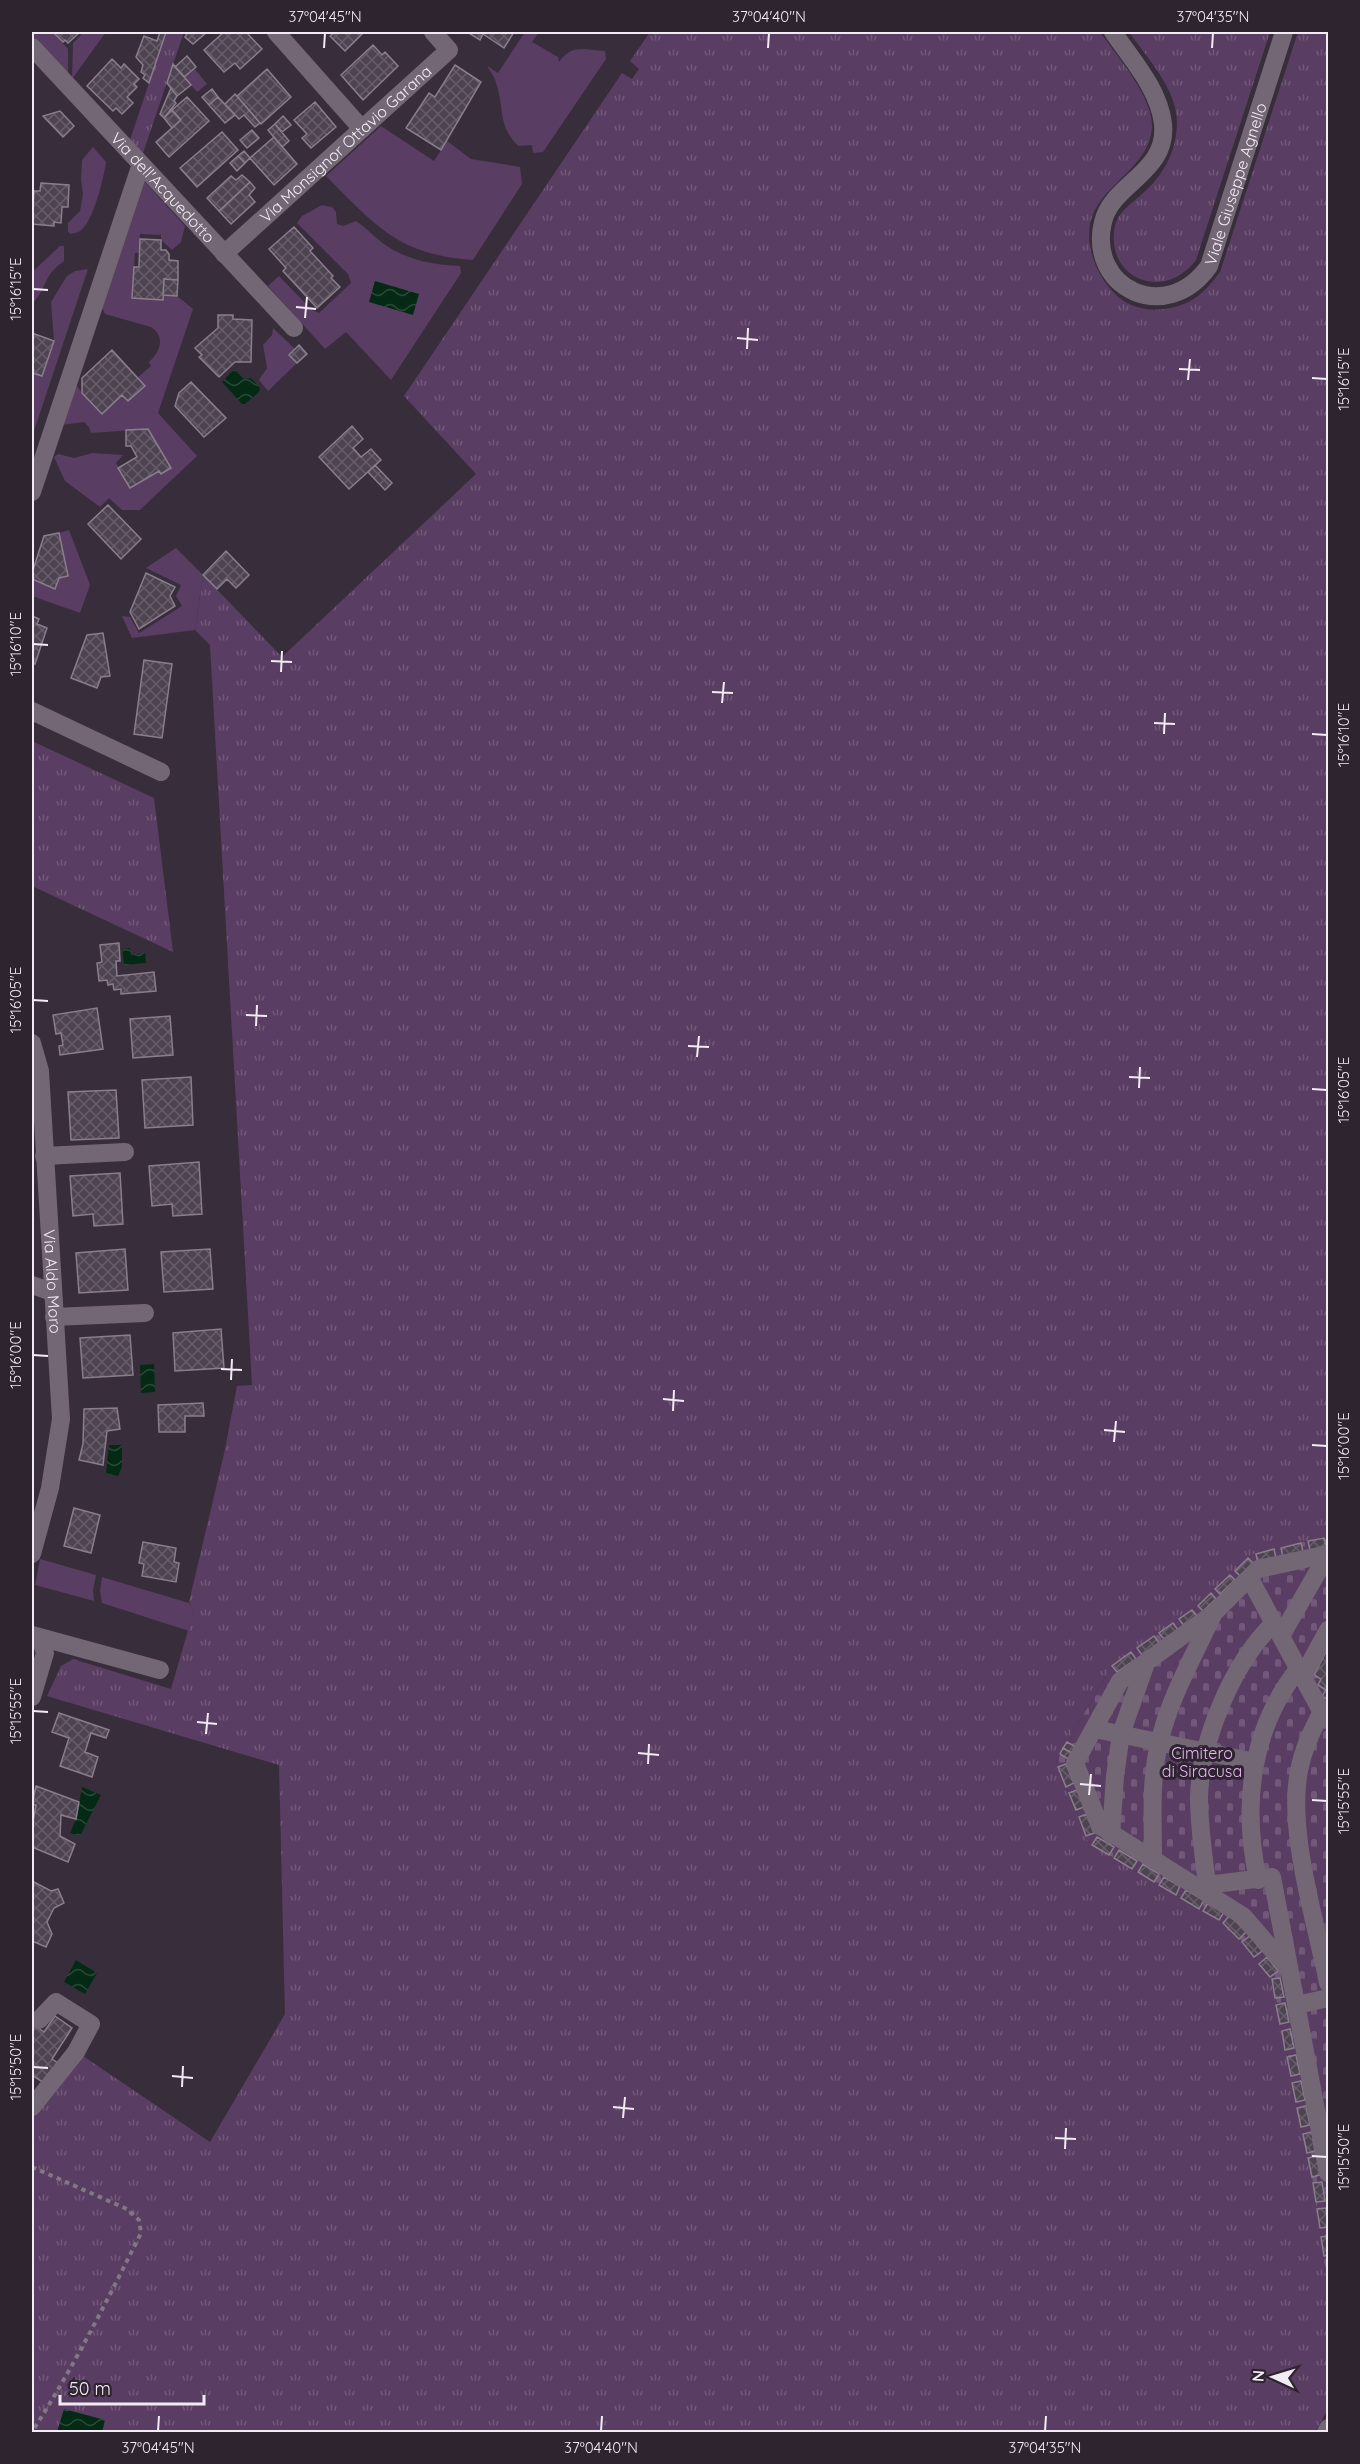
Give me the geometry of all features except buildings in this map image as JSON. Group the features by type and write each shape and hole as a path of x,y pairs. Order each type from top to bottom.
{"street":[{"path":"276,32 362,129"},
{"name":"Via Monsignor Ottavio Garana","path":"224,254 449,50 432,32"},
{"name":"Viale Giuseppe Agnello","path":"1113,32 1156,96 1163,124 1162,138 1153,161 1110,207 1103,222 1103,254 1108,267 1124,286 1141,294 1161,297 1190,288 1209,266 1284,32"},
{"name":"Via dell'Acquedotto","path":"32,47 294,328"},
{"path":"32,492 141,164"},
{"path":"32,711 161,772"},
{"name":"Via Aldo Moro","path":"32,1043 40,1071 61,1419 50,1488 32,1554"},
{"path":"44,1156 125,1152"},
{"path":"32,1285 52,1292"},
{"path":"54,1317 145,1313"},
{"path":"1288,1968 1243,1916 1205,1888 1153,1860 1100,1826 1075,1762 1120,1682 1214,1613 1250,1580 1258,1569 1329,1554"},
{"path":"1205,1888 1199,1798 1206,1752 1234,1677 1261,1635 1277,1629 1329,1554"},
{"path":"1250,1580 1325,1718 1307,1740 1298,1771 1296,1796 1298,1839 1329,1983"},
{"path":"1153,1860 1153,1789 1159,1742 1183,1677 1214,1613"},
{"path":"1258,1880 1251,1850 1249,1821 1250,1791 1255,1762 1269,1718 1279,1697 1301,1672 1329,1630"},
{"path":"36,1636 160,1670"},
{"path":"32,1697 45,1653 36,1636"},
{"path":"1111,1835 1115,1776 1121,1734 1146,1663"},
{"path":"1095,1729 1255,1762"},
{"path":"1205,1888 1272,1877 1329,2174"},
{"path":"1296,2005 1329,1998"},
{"path":"32,2107 76,2052 91,2024 56,2002 39,2020"},
{"path":"1326,2433 1329,2428"}],"path":[{"path":"32,2168 127,2209 139,2220 141,2233 102,2311 57,2393 32,2432"}],"green space":[{"path":"32,32 53,32 68,49 68,74 32,36"},
{"path":"79,32 106,32 72,79 73,43 81,35"},
{"path":"166,32 184,32 143,153 130,140"},
{"path":"525,32 539,32 532,42 558,57 559,62 574,50 605,51 606,59 543,152 533,153 532,145 518,146 511,138 504,123 494,76 487,66 498,73"},
{"path":"650,32 1100,32 1140,90 1151,115 1152,127 1143,153 1098,205 1089,229 1089,241 1096,266 1110,289 1129,304 1154,310 1178,306 1192,300 1210,285 1220,272 1298,32 1328,32 1328,1536 1251,1555 1198,1606 1112,1666 1056,1761 1089,1843 1231,1928 1272,1979 1313,2183 1328,2290 1328,2409 1315,2432 32,2432 32,2115 83,2056 210,2142 285,2014 279,1765 47,1696 61,1666 73,1659 171,1689 194,1610 189,1602 224,1454 237,1386 252,1385 210,645 195,630 203,575 282,657 476,474 404,396 622,73 632,79 639,69 630,61"},
{"path":"1129,32 1270,32 1196,260 1183,273 1168,280 1153,282 1139,279 1127,271 1119,259 1114,244 1115,226 1125,209 1149,188 1167,163 1176,135 1176,111 1160,75"},
{"path":"194,68 207,84 197,92 184,77"},
{"path":"381,126 434,161 447,141 471,159 520,167 522,184 473,260 425,252 406,244 374,223 326,176"},
{"path":"93,147 106,162 100,188 85,226 79,232 70,234 68,223 80,211 83,194 82,160"},
{"path":"143,180 185,226 181,242 172,250 161,240 161,235 140,234 139,253 135,253 132,298 163,300 163,295 177,296 193,309 158,413 197,456 140,510 122,510 109,498 100,507 65,481 54,457 58,454 74,458 92,453 123,455 116,463 130,488 159,471 161,474 171,468 148,429 91,433 84,422 61,425 75,383 82,393 122,395 128,401 144,387 137,378 151,366 149,362 156,354 160,344 159,335 151,327 105,314 102,307"},
{"path":"322,205 332,207 336,212 337,224 343,226 356,221 386,245 406,256 424,262 460,266 461,273 391,380 346,332 325,349 268,286 279,276 312,310 319,313 351,283 348,274 297,223 302,216"},
{"path":"60,246 64,246 64,261 52,272 32,304 32,272"},
{"path":"88,269 32,437 32,373 42,376 54,341 51,302 67,276 75,271"},
{"path":"273,328 295,349 289,355 297,363 268,391 259,380 267,368 263,345 272,335"},
{"path":"69,530 90,585 80,613 32,596 32,580 54,588 59,578 67,576 59,533"},
{"path":"176,548 203,575 195,630 132,638 122,616 130,617 139,633 182,606 176,596 181,585 146,568"},
{"path":"32,741 154,798 173,952 32,886"},
{"name":"Cimitero di Siracusa","path":"1328,1536 1328,2290 1313,2183 1272,1979 1231,1928 1089,1843 1056,1761 1112,1666 1198,1606 1251,1555"},
{"path":"40,1559 96,1575 93,1590 94,1601 35,1585"},
{"path":"102,1577 189,1603 194,1609 189,1631 102,1603 100,1591"}],"water":[{"path":"375,281 419,294 413,315 369,302"},
{"path":"234,369 244,379 251,378 260,388 259,392 245,404 242,404 222,382"},
{"path":"130,948 131,955 145,953 146,963 124,965 122,949"},
{"path":"154,1364 155,1392 141,1393 140,1365"},
{"path":"109,1445 122,1445 122,1467 118,1476 106,1473"},
{"path":"82,1787 101,1795 80,1836 70,1833 76,1819"},
{"path":"76,1960 97,1973 85,1994 64,1982"},
{"path":"64,2409 105,2420 102,2432 57,2432"}]}
